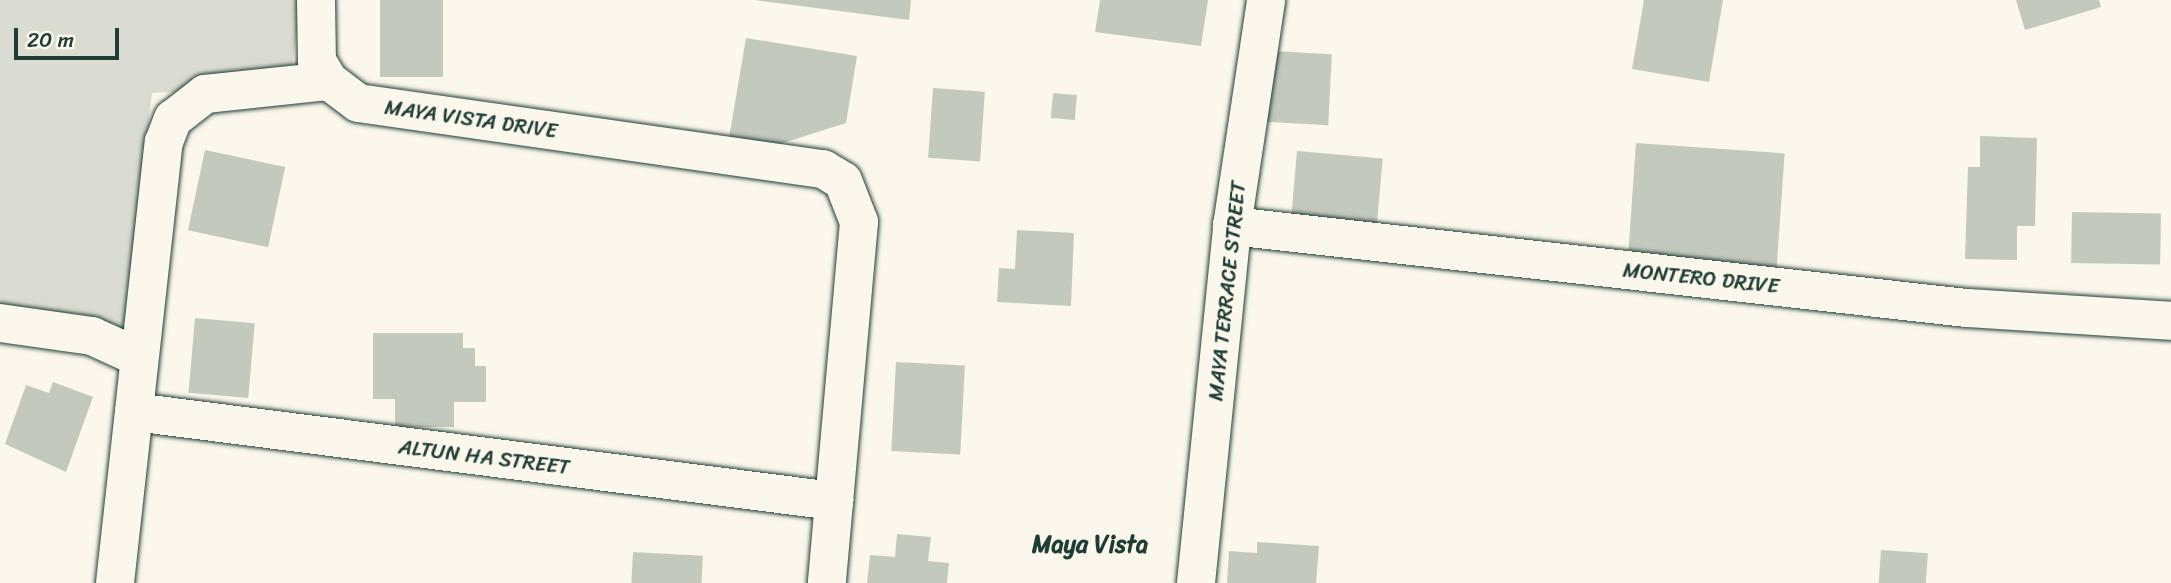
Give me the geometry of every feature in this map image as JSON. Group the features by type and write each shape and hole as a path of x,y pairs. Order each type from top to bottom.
{"street":[{"path":"115,583 164,142 173,119 205,94 329,80 317,61 316,0"},
{"name":"MAYA TERRACE STREET","path":"1196,583 1232,226 1266,0"},
{"name":"MAYA VISTA DRIVE","path":"329,80 358,103 823,169 843,181 859,222 827,583"},
{"name":"MONTERO DRIVE","path":"1232,226 1967,307 2171,321"},
{"path":"0,323 92,336 138,357"},
{"name":"ALTUN HA STREET","path":"134,412 834,501"}],"shaded area":[{"path":"0,0 301,0 289,86 152,93 124,336 0,323"}],"building":[{"path":"380,0 443,0 443,77 380,77"},
{"path":"755,0 911,0 909,20"},
{"path":"1100,0 1208,0 1201,46 1095,32"},
{"path":"1644,0 1723,0 1709,82 1632,69"},
{"path":"2016,0 2099,0 2101,7 2025,30"},
{"path":"746,38 857,56 846,123 764,149 728,144"},
{"path":"1270,51 1332,54 1328,125 1266,122"},
{"path":"933,88 985,92 980,161 928,158"},
{"path":"1053,93 1077,95 1075,120 1051,118"},
{"path":"1980,136 2037,138 2035,226 2017,226 2017,260 1965,259 1968,167 1980,167"},
{"path":"1636,143 1785,153 1776,275 1627,265"},
{"path":"205,150 285,167 268,247 188,230"},
{"path":"1297,151 1383,158 1377,228 1291,221"},
{"path":"2072,212 2161,214 2160,265 2071,263"},
{"path":"1017,230 1074,233 1071,306 997,302 999,268 1015,269"},
{"path":"195,318 255,323 248,398 188,393"},
{"path":"373,333 463,333 463,348 475,348 475,366 486,366 486,402 454,402 454,427 395,427 395,399 373,399"},
{"path":"896,362 965,366 960,454 891,451"},
{"path":"53,382 93,397 66,472 5,444 26,385 49,393"},
{"path":"897,534 931,537 928,561 949,563 947,583 867,583 870,555 895,557"},
{"path":"1257,542 1319,546 1316,583 1227,583 1229,551 1257,553"},
{"path":"1881,550 1928,553 1926,583 1879,583"},
{"path":"633,552 703,556 701,583 631,583"}],"district":[{"name":"Maya Vista","path":"1090,545"}]}
